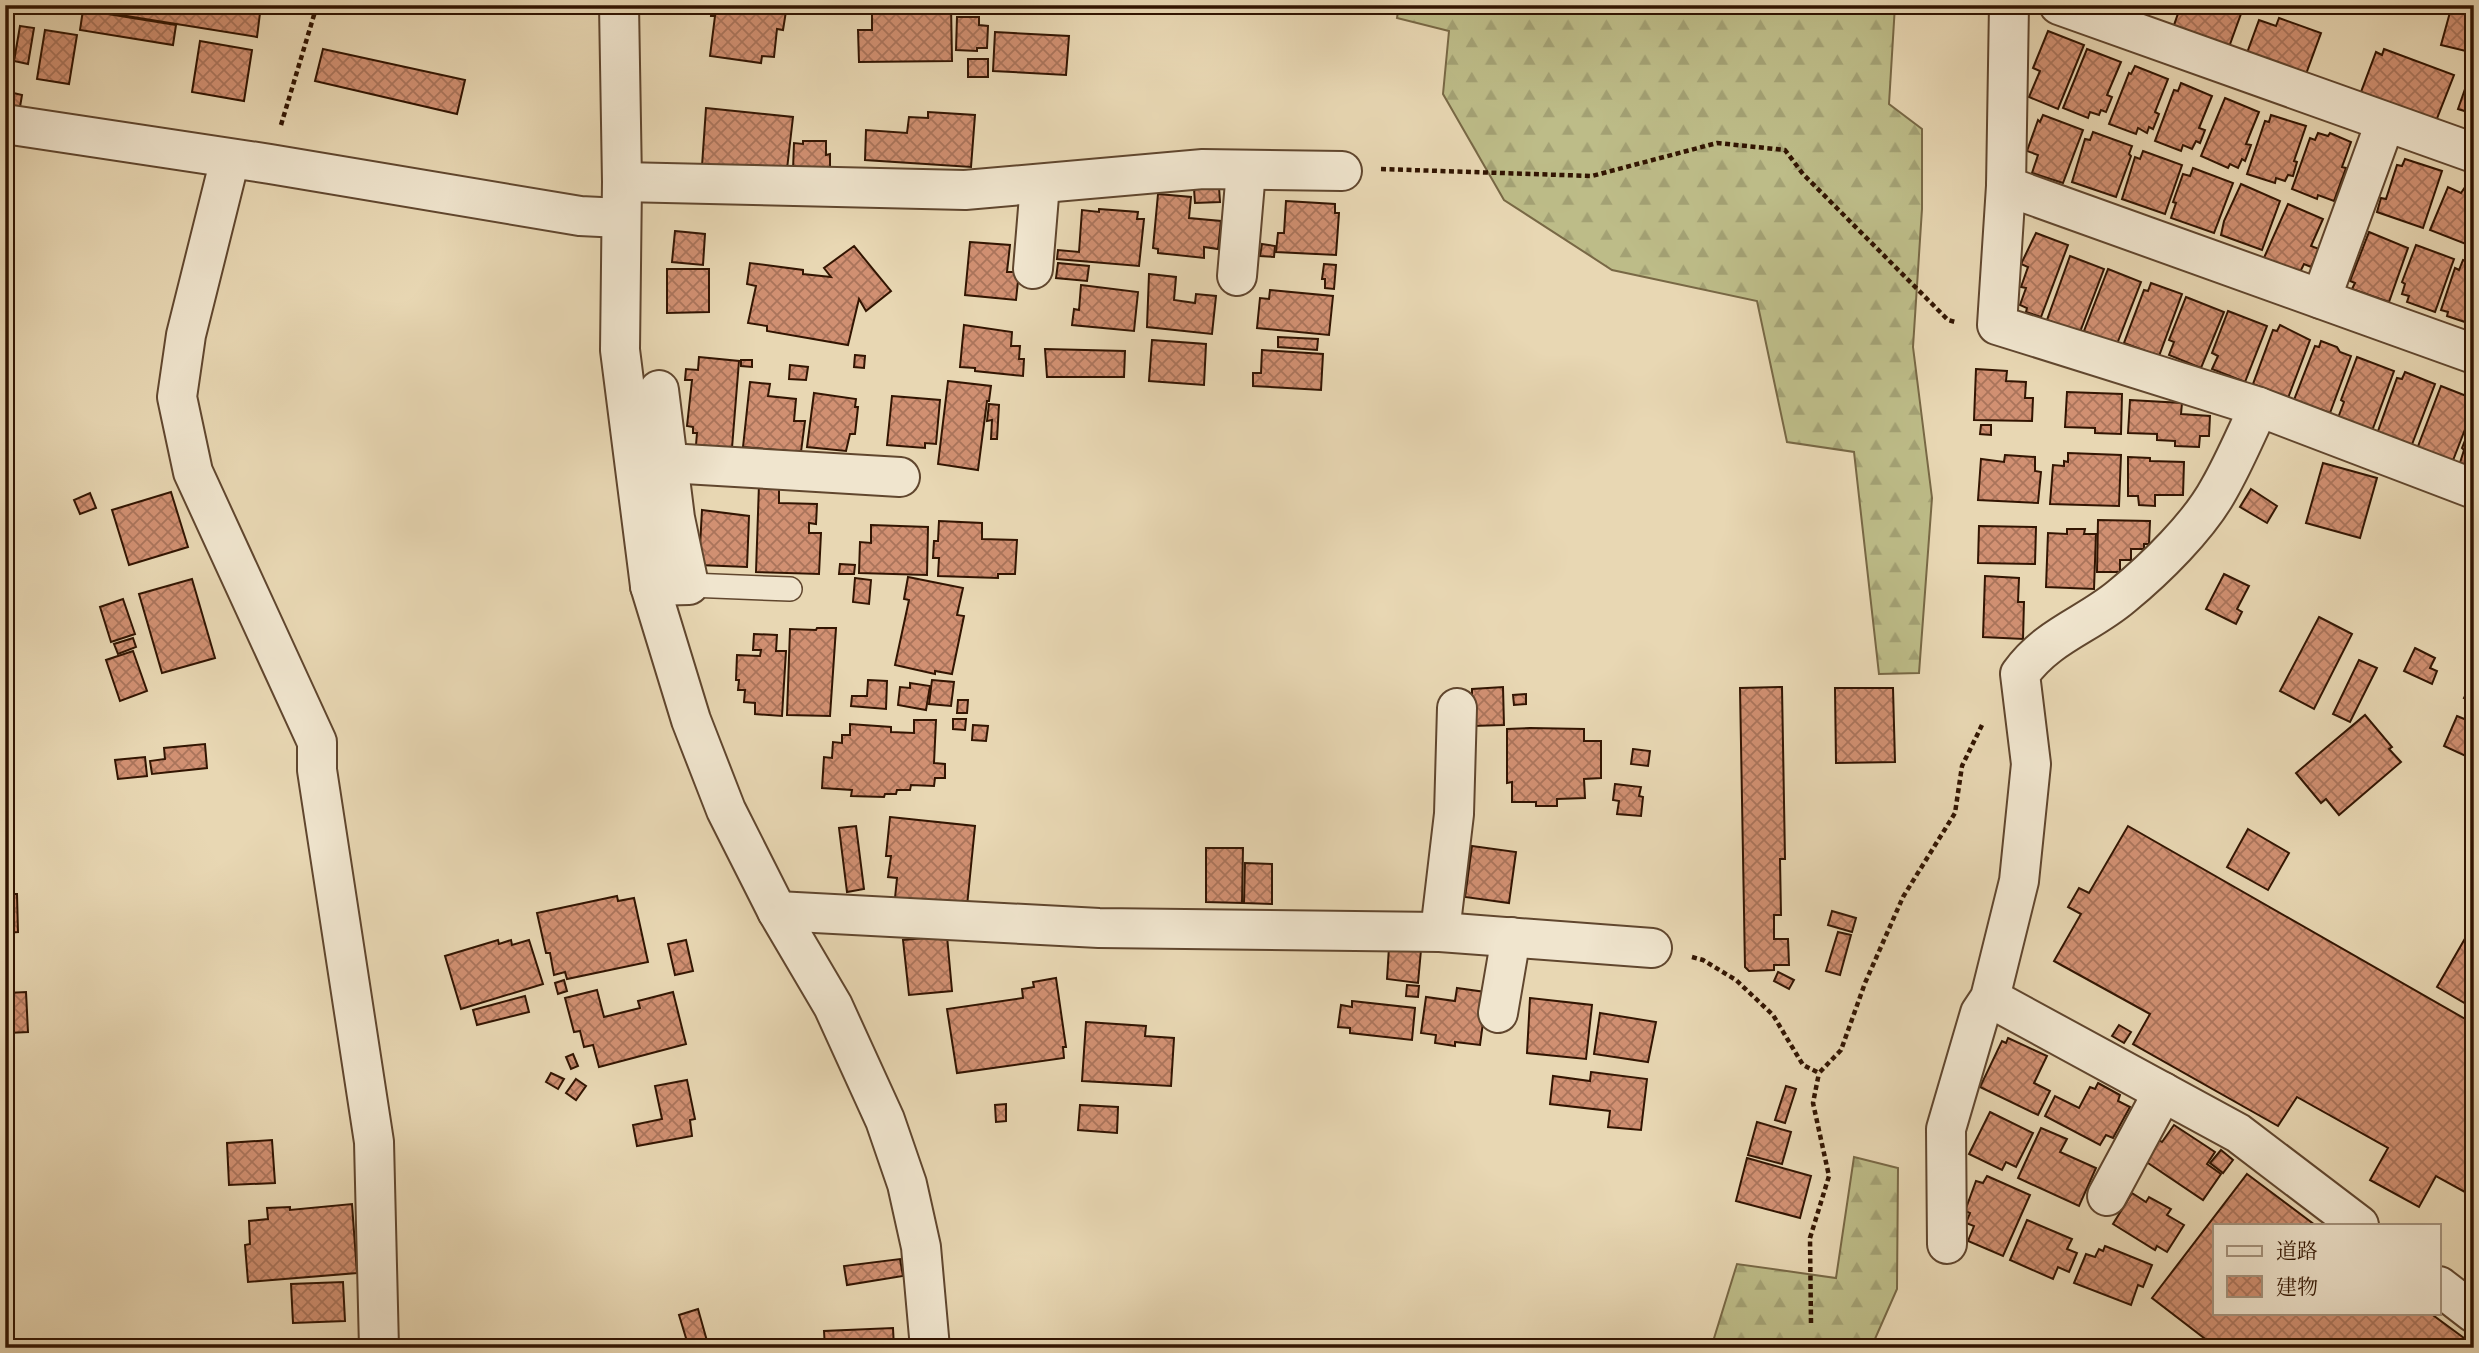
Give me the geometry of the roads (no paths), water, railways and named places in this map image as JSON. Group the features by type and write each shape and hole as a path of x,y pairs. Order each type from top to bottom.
{"street":[{"path":"619,5 622,200 620,350 650,586 691,720 721,797 778,911 833,1006 885,1120 907,1184 920,1247 930,1348"},
{"path":"2009,5 2006,186 1997,325 2259,407 2474,489"},
{"path":"2059,5 2474,153"},
{"path":"2321,299 2385,123"},
{"path":"5,124 270,164 580,216 622,200 965,190 1203,169 1342,171"},
{"path":"230,159 186,335 177,397 193,472 317,742 317,770 374,1142 379,1348"},
{"path":"1237,276 1246,171"},
{"path":"1033,269 1040,184"},
{"path":"2006,186 2474,354"},
{"path":"650,586 689,585 675,518 659,390"},
{"path":"1947,1244 1946,1129 1980,1013 1990,999 2019,881 2031,764 2020,674 2031,659 2055,638 2121,597 2185,536 2218,491 2259,407"},
{"path":"668,463 900,477"},
{"path":"1440,932 1454,814 1457,708"},
{"path":"778,911 1099,928 1440,932 1652,948"},
{"path":"1498,1013 1511,937"},
{"path":"1990,999 2238,1133 2358,1224"},
{"path":"2107,1196 2163,1092"},
{"path":"2440,1287 2474,1312"}],"lane":[{"path":"689,585 790,589"}]}
